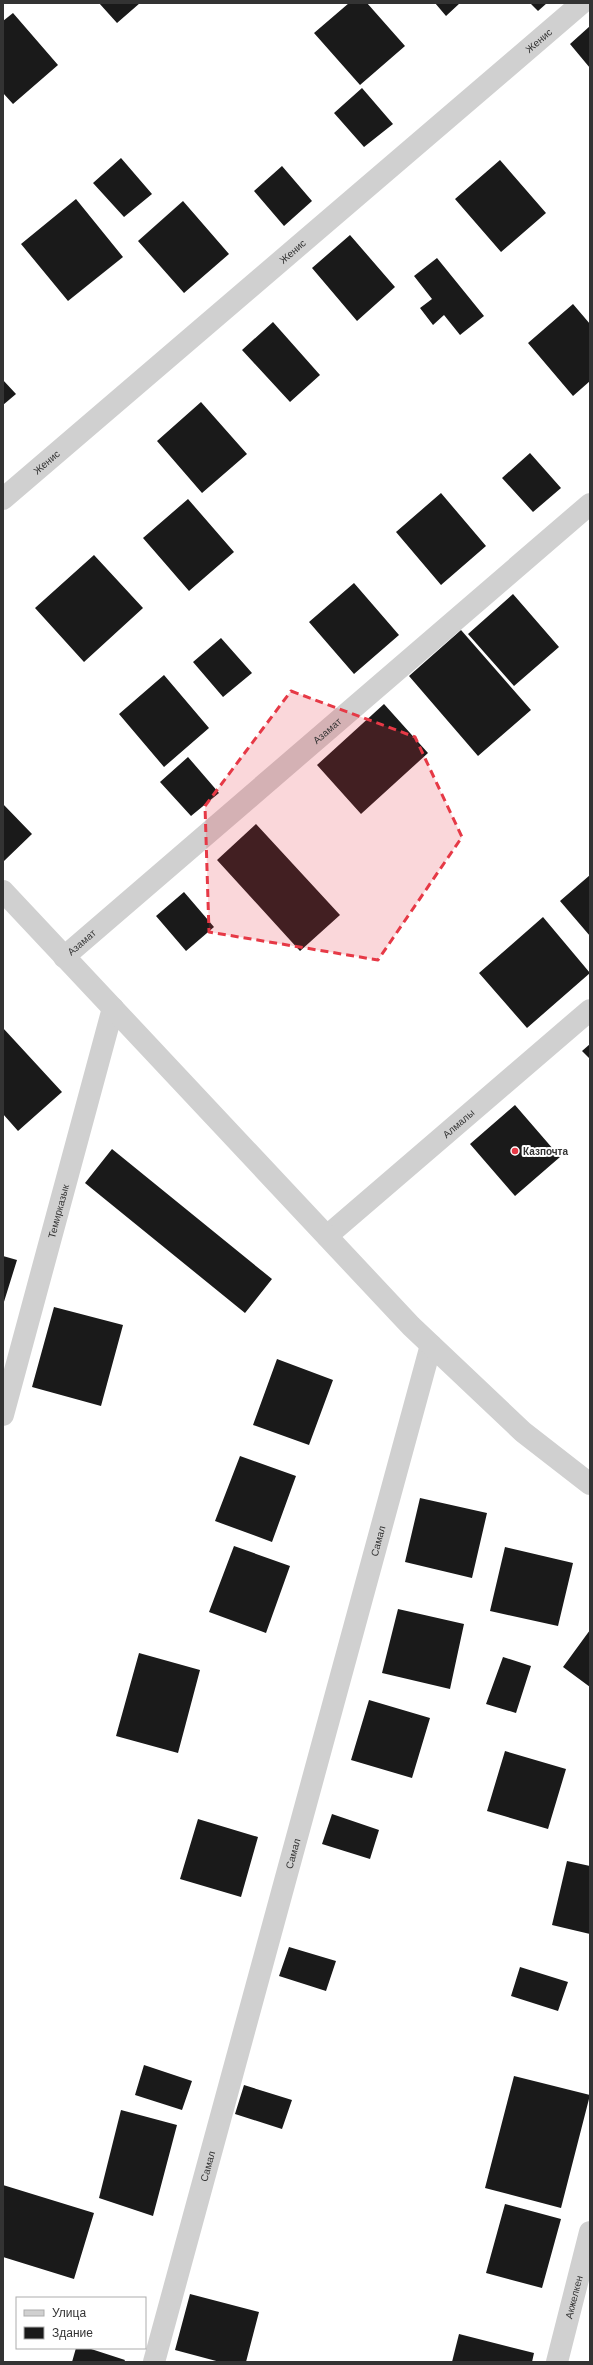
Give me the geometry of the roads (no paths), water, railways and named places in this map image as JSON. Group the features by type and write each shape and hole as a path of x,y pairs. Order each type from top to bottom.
{"street":[{"name":"Женис","path":"3,499 582,3"},
{"name":"Азамат","path":"64,956 590,504"},
{"path":"3,891 431,1345 523,1432 590,1484"},
{"name":"Темирказык","path":"3,1415 113,1008"},
{"name":"Алмалы","path":"327,1236 590,1010"},
{"name":"Самал","path":"154,2362 431,1345"},
{"name":"Акжелкен","path":"557,2362 590,2232"}],"place":[{"name":"Казпочта","path":"515,1151"}]}
